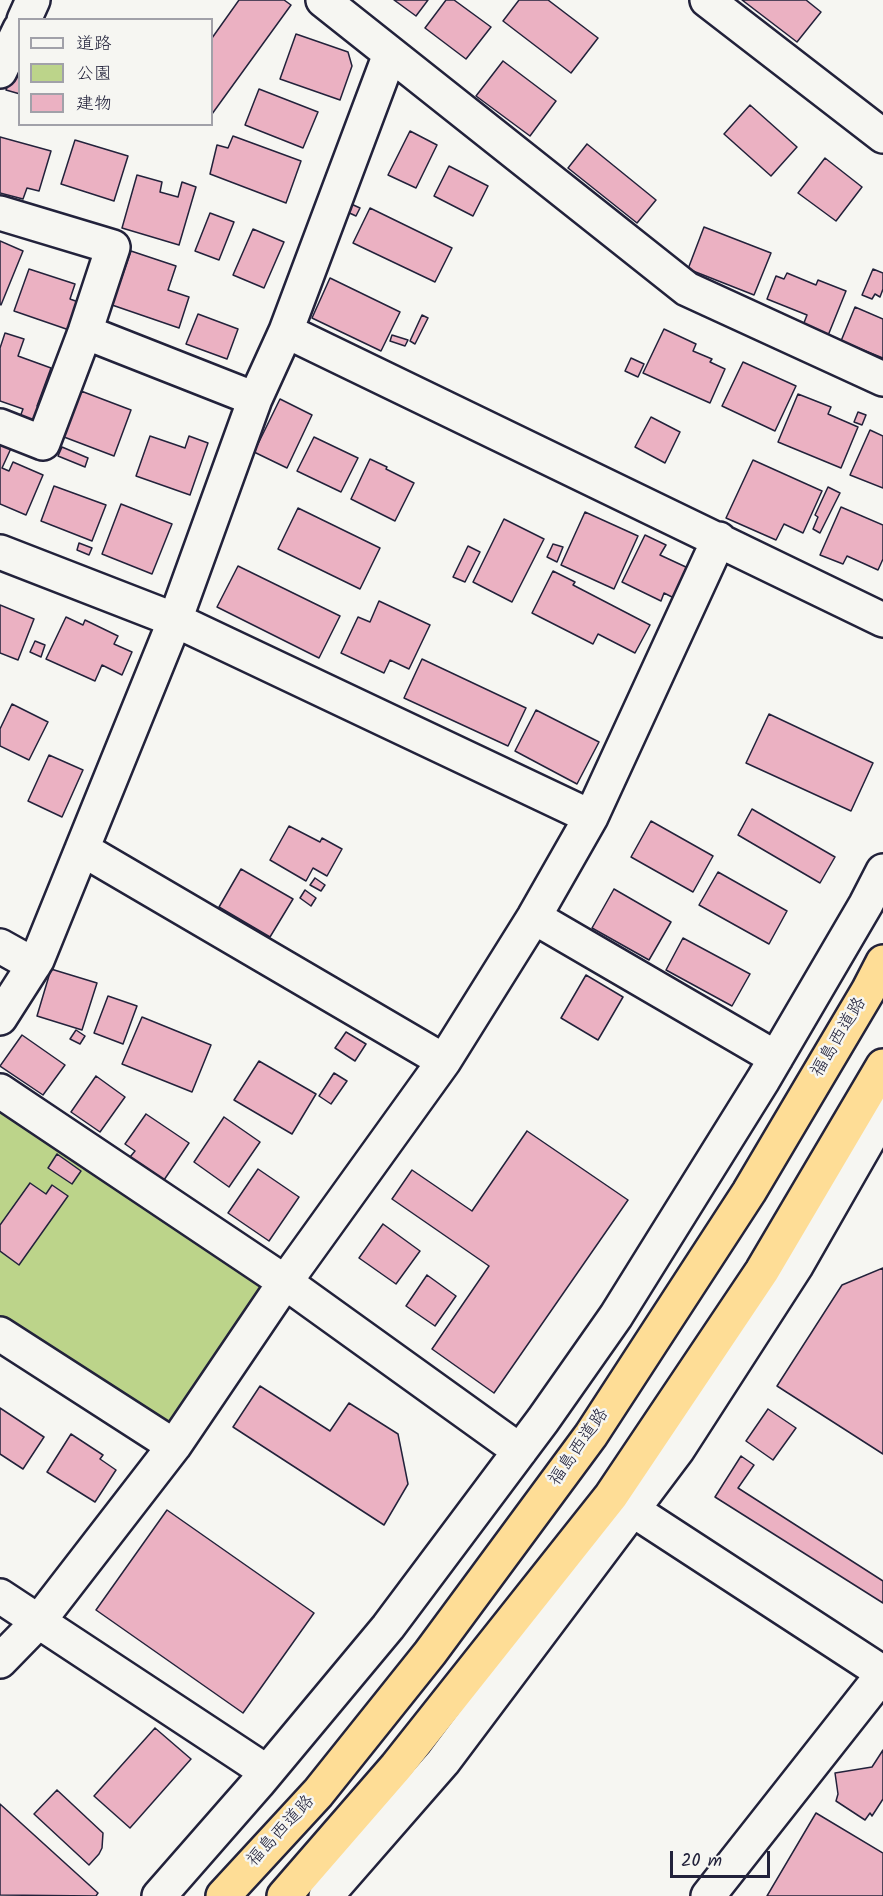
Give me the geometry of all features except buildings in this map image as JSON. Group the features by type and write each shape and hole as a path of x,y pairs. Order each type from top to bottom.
{"highway":[{"name":"福島西道路","path":"223,1896 318,1793 430,1653 591,1435 749,1192 883,962"},
{"path":"284,1896 396,1767 611,1496 762,1271 883,1066"}],"street":[{"path":"25,18 33,0"},
{"path":"323,0 687,289 883,379"},
{"path":"707,0 883,136"},
{"path":"0,71 18,33"},
{"path":"0,1018 34,965 175,620 255,399 286,331 390,54"},
{"path":"0,213 112,247 85,332 43,443 0,426"},
{"path":"286,331 720,539 883,620"},
{"path":"85,332 255,399"},
{"path":"0,1661 38,1622 174,1446 285,1282 444,1061 534,917 591,817 720,539"},
{"path":"0,552 175,620 591,817"},
{"path":"82,849 444,1061"},
{"path":"159,1896 267,1773 388,1627 520,1451 616,1316 776,1058 883,871"},
{"path":"534,917 776,1058"},
{"path":"0,946 34,965"},
{"path":"0,1091 285,1282 520,1451"},
{"path":"326,1896 443,1762 678,1449 796,1266 881,1121"},
{"path":"0,1334 174,1446"},
{"path":"633,1510 883,1673 708,1896"},
{"path":"0,1596 267,1773"}],"green space":[{"path":"0,1110 262,1288 173,1426 0,1317"}]}
